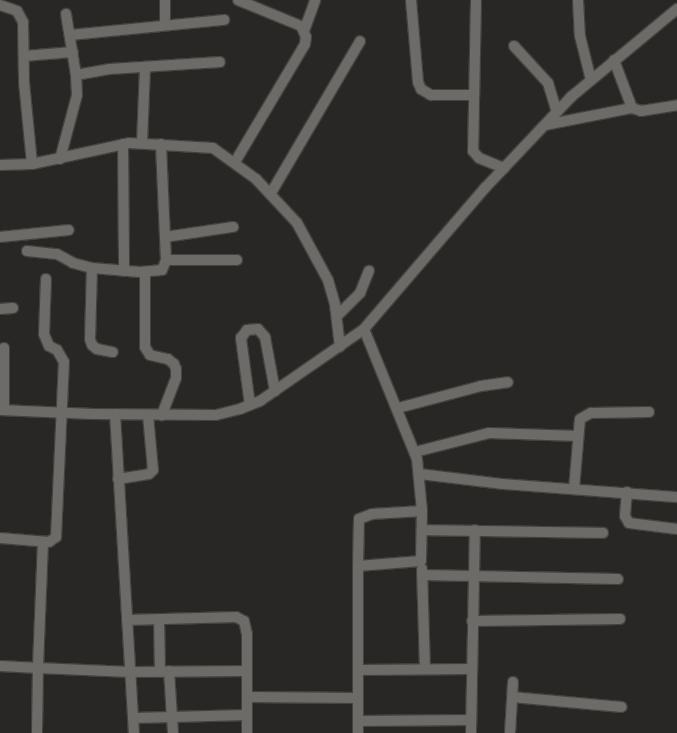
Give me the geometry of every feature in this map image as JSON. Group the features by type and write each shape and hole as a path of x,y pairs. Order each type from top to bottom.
{"street":[{"path":"165,0 165,24"},
{"path":"238,0 300,26 304,31"},
{"path":"235,162 305,44 304,31 315,0"},
{"path":"411,0 418,82 421,89 431,94 474,95"},
{"path":"476,0 473,151 479,158 504,168"},
{"path":"578,0 580,36 591,80"},
{"path":"6,4 17,10 21,16 32,164"},
{"path":"4,348 2,410 148,415 216,415 250,405 275,391 340,348 364,329 504,168 557,112 614,60 677,9"},
{"path":"60,159 73,113 76,75 66,14"},
{"path":"70,35 165,24 224,20"},
{"path":"271,193 360,41"},
{"path":"514,46 548,83 557,112"},
{"path":"24,56 73,52"},
{"path":"614,60 632,108"},
{"path":"76,75 110,69 145,68 220,62"},
{"path":"142,143 145,68"},
{"path":"545,125 632,108 641,111 677,106"},
{"path":"0,165 32,164 122,144 142,143 213,148 235,162 271,193 297,223 313,248 328,280 337,316 340,348"},
{"path":"122,144 124,271"},
{"path":"27,251 57,254 73,263 92,268 145,272 162,270 166,260 161,144"},
{"path":"165,236 233,227"},
{"path":"0,236 69,230"},
{"path":"166,260 237,260"},
{"path":"92,268 90,339 92,345 97,349 113,352"},
{"path":"337,316 360,293 370,271"},
{"path":"145,272 144,347 150,355 168,359 174,364 176,369 176,378 162,415"},
{"path":"0,538 49,542 56,537 63,413 62,356 49,346 44,334 46,279"},
{"path":"0,309 13,308"},
{"path":"364,329 415,452 420,474 422,511 421,561 425,669"},
{"path":"250,405 241,338 247,330 258,330 265,337 275,391"},
{"path":"398,408 474,388 508,382"},
{"path":"574,489 580,419 585,415 649,412"},
{"path":"115,414 134,733"},
{"path":"118,479 149,474 153,470 148,415"},
{"path":"415,452 489,433 578,436"},
{"path":"420,474 574,489 677,497"},
{"path":"627,492 625,516 629,523 677,529"},
{"path":"358,733 359,519 372,514 422,511"},
{"path":"422,530 603,534"},
{"path":"470,733 472,576 475,530"},
{"path":"38,733 38,668 43,542"},
{"path":"358,566 421,561"},
{"path":"422,575 618,579"},
{"path":"127,620 236,617 244,621 247,626 247,733"},
{"path":"159,619 173,733"},
{"path":"472,621 620,619"},
{"path":"0,666 131,672 247,671"},
{"path":"358,670 471,669"},
{"path":"510,733 513,682"},
{"path":"512,696 622,707"},
{"path":"247,698 358,698"},
{"path":"134,718 247,715"},
{"path":"358,721 471,720"}]}
